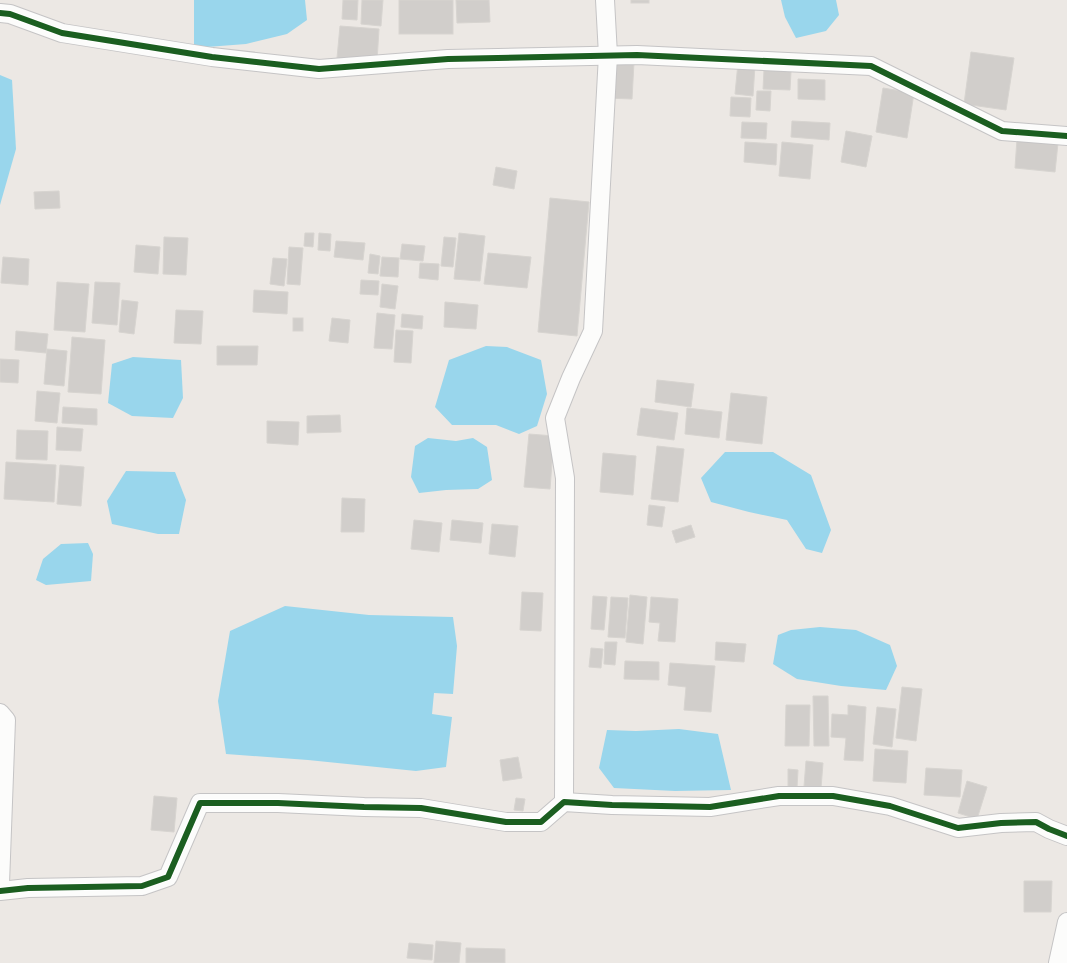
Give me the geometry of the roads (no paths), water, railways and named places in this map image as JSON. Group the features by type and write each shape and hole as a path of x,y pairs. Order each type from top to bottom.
{"street":[{"path":"564,802 565,478 555,418 571,378 593,331 608,55 605,0"},
{"path":"0,12 10,14 62,33 212,57 319,69 448,59 608,55 637,55 871,66 1002,131 1067,136"},
{"path":"0,713 6,720 0,884"},
{"path":"0,891 28,888 142,886 168,877 200,803 278,803 364,808 421,808 506,822 541,822 564,802 612,806 710,807 779,796 832,796 890,806 958,828 1001,823 1036,822 1067,836"},
{"path":"1058,963 1067,922"}],"water":[{"path":"194,0 305,0 307,20 287,34 246,44 194,48"},
{"path":"781,0 836,0 839,15 826,31 796,38 785,17"},
{"path":"0,75 12,80 16,149 0,205"},
{"path":"486,346 507,347 541,360 547,394 537,426 519,434 496,425 452,425 435,407 449,360"},
{"path":"133,357 181,360 183,398 173,418 132,416 108,403 112,364"},
{"path":"428,438 456,441 473,438 487,447 492,480 478,489 419,493 411,477 415,446"},
{"path":"725,452 773,452 811,475 831,530 822,553 806,549 787,520 711,502 701,478"},
{"path":"126,471 175,472 186,500 179,534 158,534 112,524 107,501"},
{"path":"88,543 93,554 91,581 46,585 36,580 43,559 61,544"},
{"path":"285,606 369,615 453,617 457,646 453,694 434,693 432,714 452,717 446,767 416,771 308,760 226,754 218,701 230,631"},
{"path":"820,627 856,630 890,645 897,666 886,690 841,686 797,679 773,664 778,635 791,630"},
{"path":"679,729 718,734 731,790 675,791 614,788 599,768 607,730 636,731"}]}
